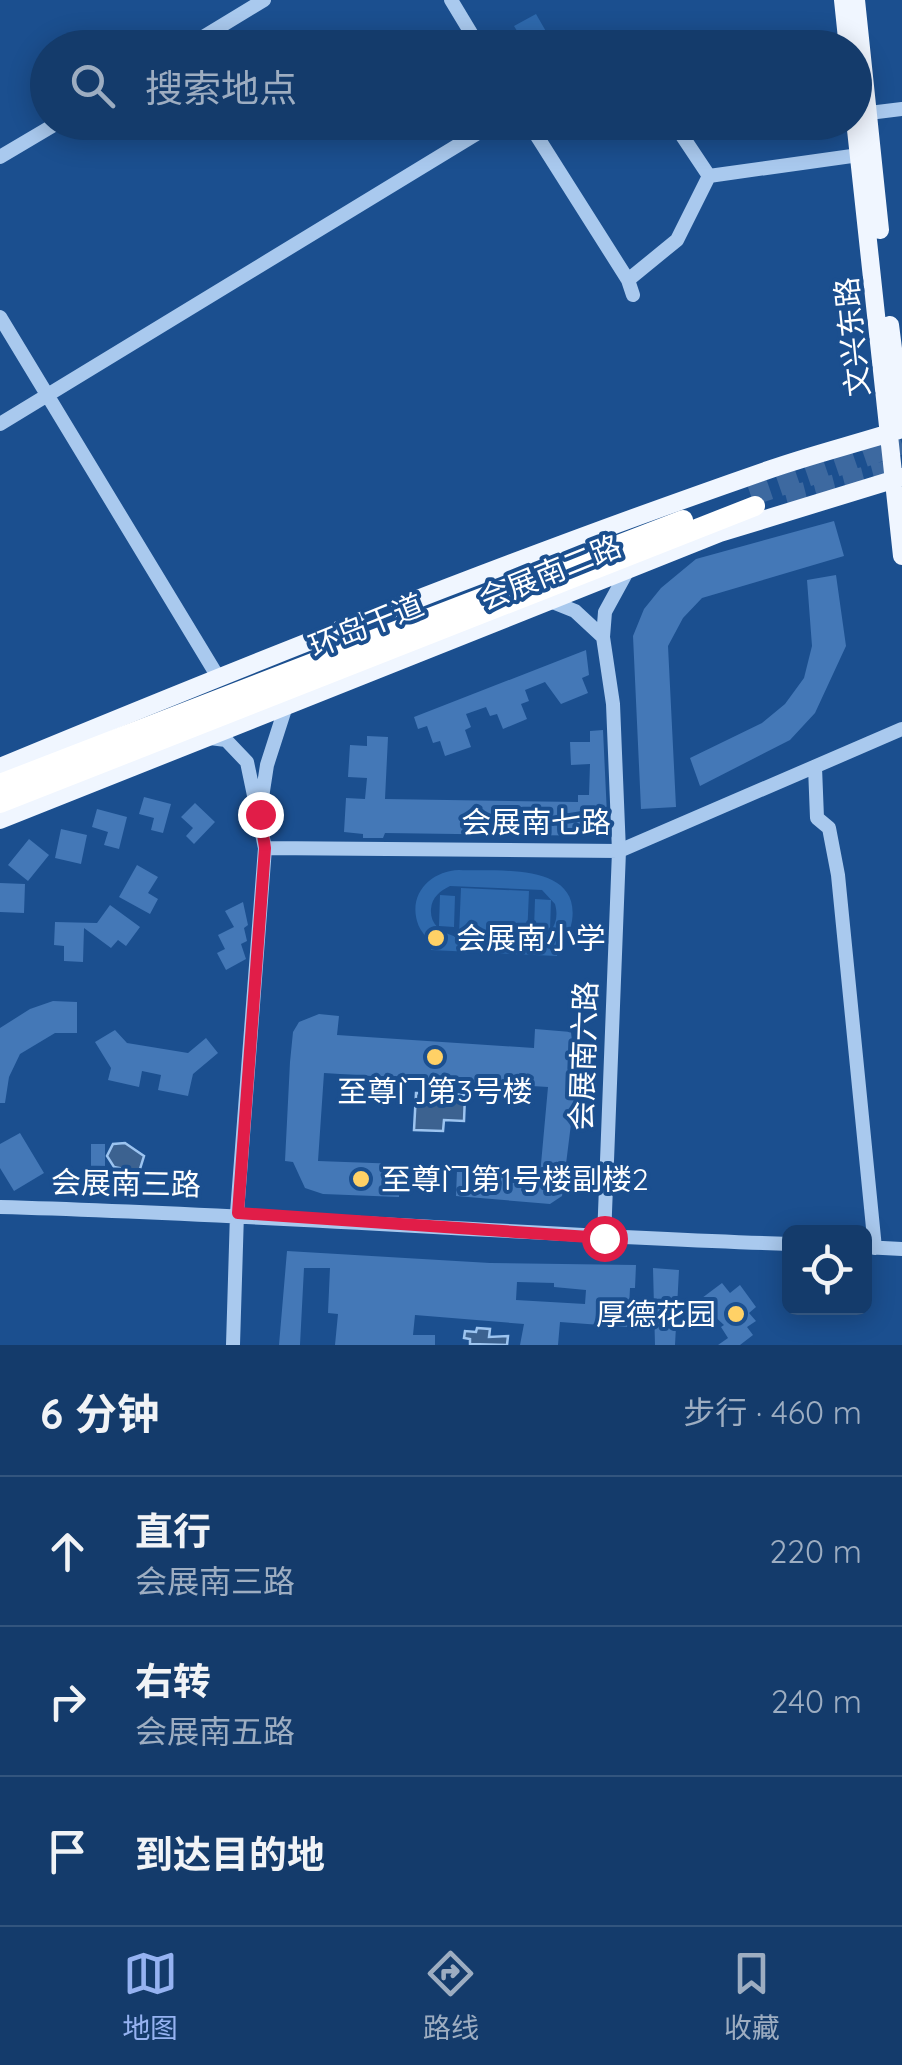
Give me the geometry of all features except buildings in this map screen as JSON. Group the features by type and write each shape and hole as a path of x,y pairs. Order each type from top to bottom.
{"highway":[{"name":"环岛干道","path":"0,784 753,501 0,804"}],"main road":[{"path":"843,0 846,30"},
{"name":"文兴东路","path":"856,0 857,30"},
{"name":"文兴东路","path":"860,140 898,427"},
{"name":"文兴东路","path":"862,140 898,427 902,556"},
{"name":"会展南二路","path":"0,767 218,676 757,474 898,427"},
{"name":"会展南二路","path":"0,820 737,528 898,479"}],"street":[{"path":"215,30 264,0"},
{"path":"450,0 469,30"},
{"path":"872,112 902,110"},
{"path":"0,158 30,140"},
{"path":"0,424 466,140"},
{"path":"539,140 630,287 677,240 709,176"},
{"path":"685,140 709,176"},
{"path":"709,176 860,156"},
{"path":"0,317 218,676"},
{"path":"603,638 604,612 628,570"},
{"path":"550,601 574,612 603,638"},
{"name":"会展南六路","path":"603,638 613,704 619,852 604,1238"},
{"path":"260,814 267,765 285,709"},
{"name":"会展南七路","path":"265,848 619,852 902,729"},
{"path":"210,738 226,740 247,762 265,848 238,1213 233,1345"},
{"path":"815,767 817,818 829,828 838,874 868,1225"},
{"name":"会展南三路","path":"0,1207 238,1213 604,1238 782,1244"},
{"path":"872,1247 902,1248"}],"shaded area":[{"path":"536,14 545,30 516,30 514,26"},
{"path":"449,871 513,871 550,879 563,888 571,902 572,921 557,956 431,950 417,921 416,901 425,885","holes":["450,886 542,890 555,904 556,917 550,932 534,940 472,940 442,931 433,922 433,901"]},
{"path":"461,888 529,891 527,938 459,934"},
{"path":"440,895 455,896 454,927 439,926"},
{"path":"535,899 551,900 550,930 534,929"},
{"path":"416,1093 465,1095 464,1121 444,1120 443,1131 414,1130"},
{"path":"125,1143 144,1156 139,1172 114,1167 107,1156 113,1144"},
{"path":"477,1328 490,1329 489,1337 508,1336 507,1345 470,1344 470,1339 464,1338 465,1331 476,1332"}],"tunnel":[{"path":"751,496 902,444"},
{"path":"786,497 902,467"}],"place":[{"name":"会展南小学","path":"436,938"},
{"name":"至尊门第3号楼","path":"435,1057"},
{"name":"至尊门第1号楼副楼2","path":"361,1179"},
{"name":"厚德花园","path":"736,1314"}],"route":[{"path":"260,814 265,848 238,1213 604,1238"}]}
